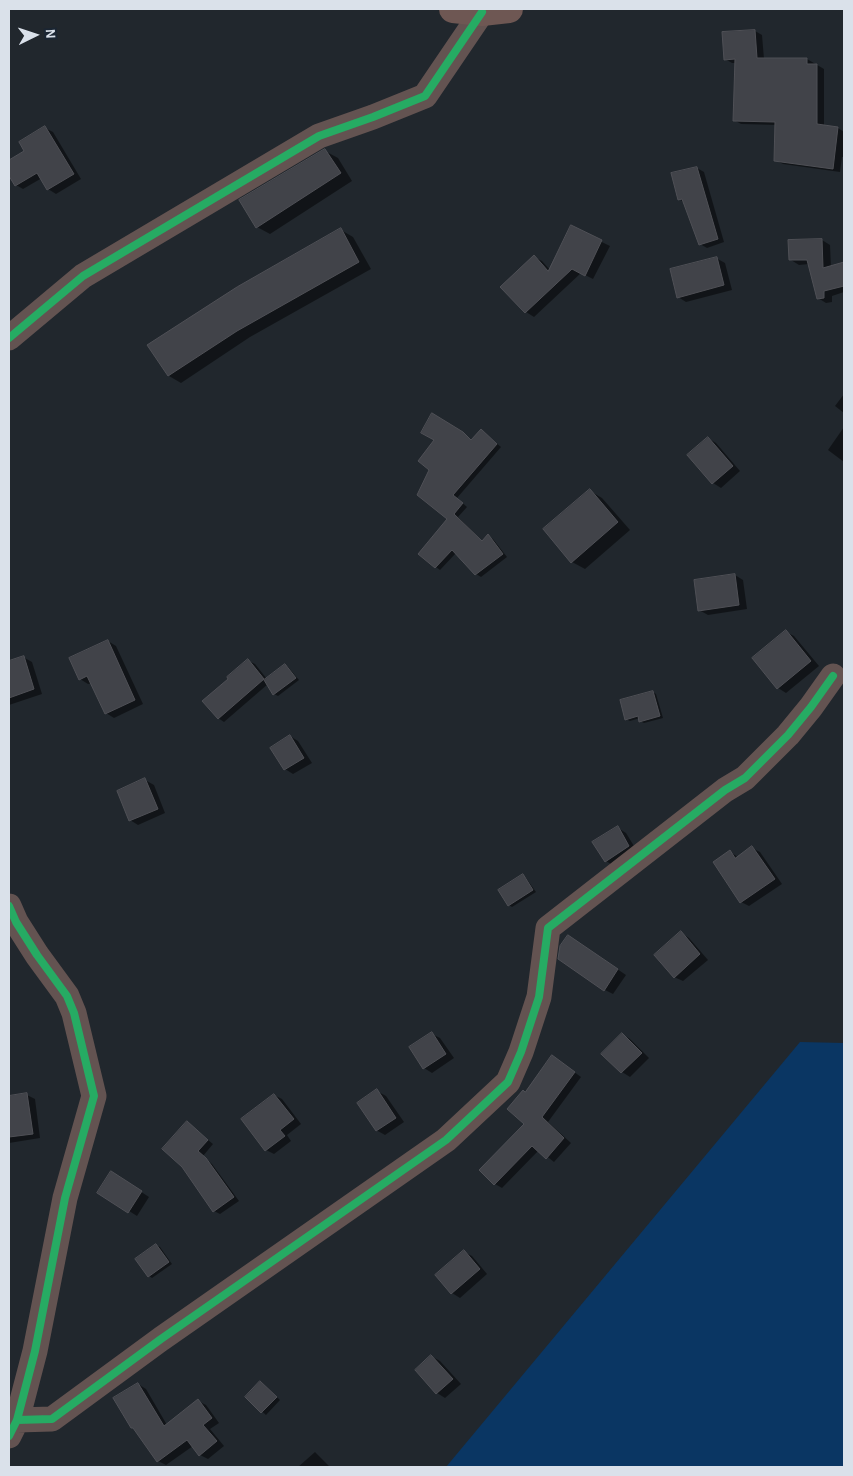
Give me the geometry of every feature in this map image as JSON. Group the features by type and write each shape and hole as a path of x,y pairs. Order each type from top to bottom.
{"highway":[{"path":"453,9 482,12 509,9"}],"street":[{"path":"9,338 82,276 320,136 425,96 482,12"},
{"path":"9,906 16,922 66,996 74,1013 94,1096 65,1198 35,1351 13,1428 52,1419 161,1339 446,1140 508,1082 521,1052 538,998 548,928 725,790 745,778 788,735 833,676"}],"shaded area":[{"path":"800,1042 844,1043 844,1467 446,1467"}],"building":[{"path":"755,30 757,58 807,58 807,64 817,64 817,124 838,127 833,169 774,161 775,122 733,121 735,59 724,60 722,32"},
{"path":"45,126 74,174 47,190 37,173 15,186 9,176 9,160 24,151 19,142"},
{"path":"325,149 341,173 256,228 239,200"},
{"path":"697,167 718,239 699,245 682,199 678,200 671,173"},
{"path":"571,225 602,240 585,276 572,269 525,313 500,287 534,255 548,271"},
{"path":"341,228 359,262 237,331 168,376 147,345 237,287"},
{"path":"822,239 823,268 844,262 844,286 824,291 824,298 817,299 807,260 789,260 788,240"},
{"path":"717,257 724,285 677,298 670,269"},
{"path":"432,413 463,432 471,440 481,429 497,444 453,495 463,503 454,514 482,541 488,534 503,554 475,575 452,550 435,568 418,554 447,519 417,495 429,470 418,461 434,440 421,433"},
{"path":"708,437 733,466 712,484 687,455"},
{"path":"590,489 618,522 571,563 543,529"},
{"path":"735,574 739,605 698,611 694,580"},
{"path":"786,630 811,661 777,689 752,658"},
{"path":"108,640 135,700 105,714 87,676 79,680 69,658"},
{"path":"24,656 34,689 9,698 9,661"},
{"path":"248,659 264,679 218,719 202,701"},
{"path":"285,664 296,678 273,695 264,680"},
{"path":"653,691 660,716 639,722 638,716 625,720 620,700"},
{"path":"290,735 304,758 284,770 270,748"},
{"path":"145,778 158,809 129,821 117,791"},
{"path":"618,826 629,846 605,862 592,842"},
{"path":"752,846 775,879 740,903 713,862 730,850 735,858"},
{"path":"523,874 533,890 508,906 498,890"},
{"path":"681,931 700,954 674,978 654,955"},
{"path":"568,935 618,969 604,991 558,959 560,946"},
{"path":"432,1032 446,1054 423,1069 409,1047"},
{"path":"622,1033 642,1053 621,1073 601,1054"},
{"path":"552,1055 575,1072 542,1117 564,1138 546,1159 532,1146 494,1185 479,1170 524,1124 507,1109 523,1090 525,1092"},
{"path":"377,1089 396,1118 376,1131 357,1103"},
{"path":"27,1093 33,1134 9,1137 9,1096"},
{"path":"274,1094 294,1119 280,1130 285,1136 265,1151 241,1119"},
{"path":"187,1121 208,1140 198,1151 206,1158 234,1197 213,1212 182,1167 162,1149"},
{"path":"111,1171 142,1191 128,1213 97,1193"},
{"path":"156,1244 169,1262 148,1277 135,1259"},
{"path":"464,1250 480,1269 451,1294 435,1275"},
{"path":"431,1355 453,1379 436,1394 415,1370"},
{"path":"260,1381 277,1397 261,1413 245,1397"},
{"path":"138,1383 164,1426 198,1399 212,1418 203,1425 217,1441 199,1456 187,1440 157,1462 133,1428 131,1428 113,1398"}],"cycle path":[{"path":"9,338 83,276 319,136 425,96 482,12"},
{"path":"17,1420 52,1419 161,1339 446,1140 508,1082 521,1052 539,997 548,928 725,790 745,778 788,735 833,676"},
{"path":"9,906 16,922 37,955 67,996 74,1013 94,1096 65,1198 35,1351 17,1420 9,1436"}]}
